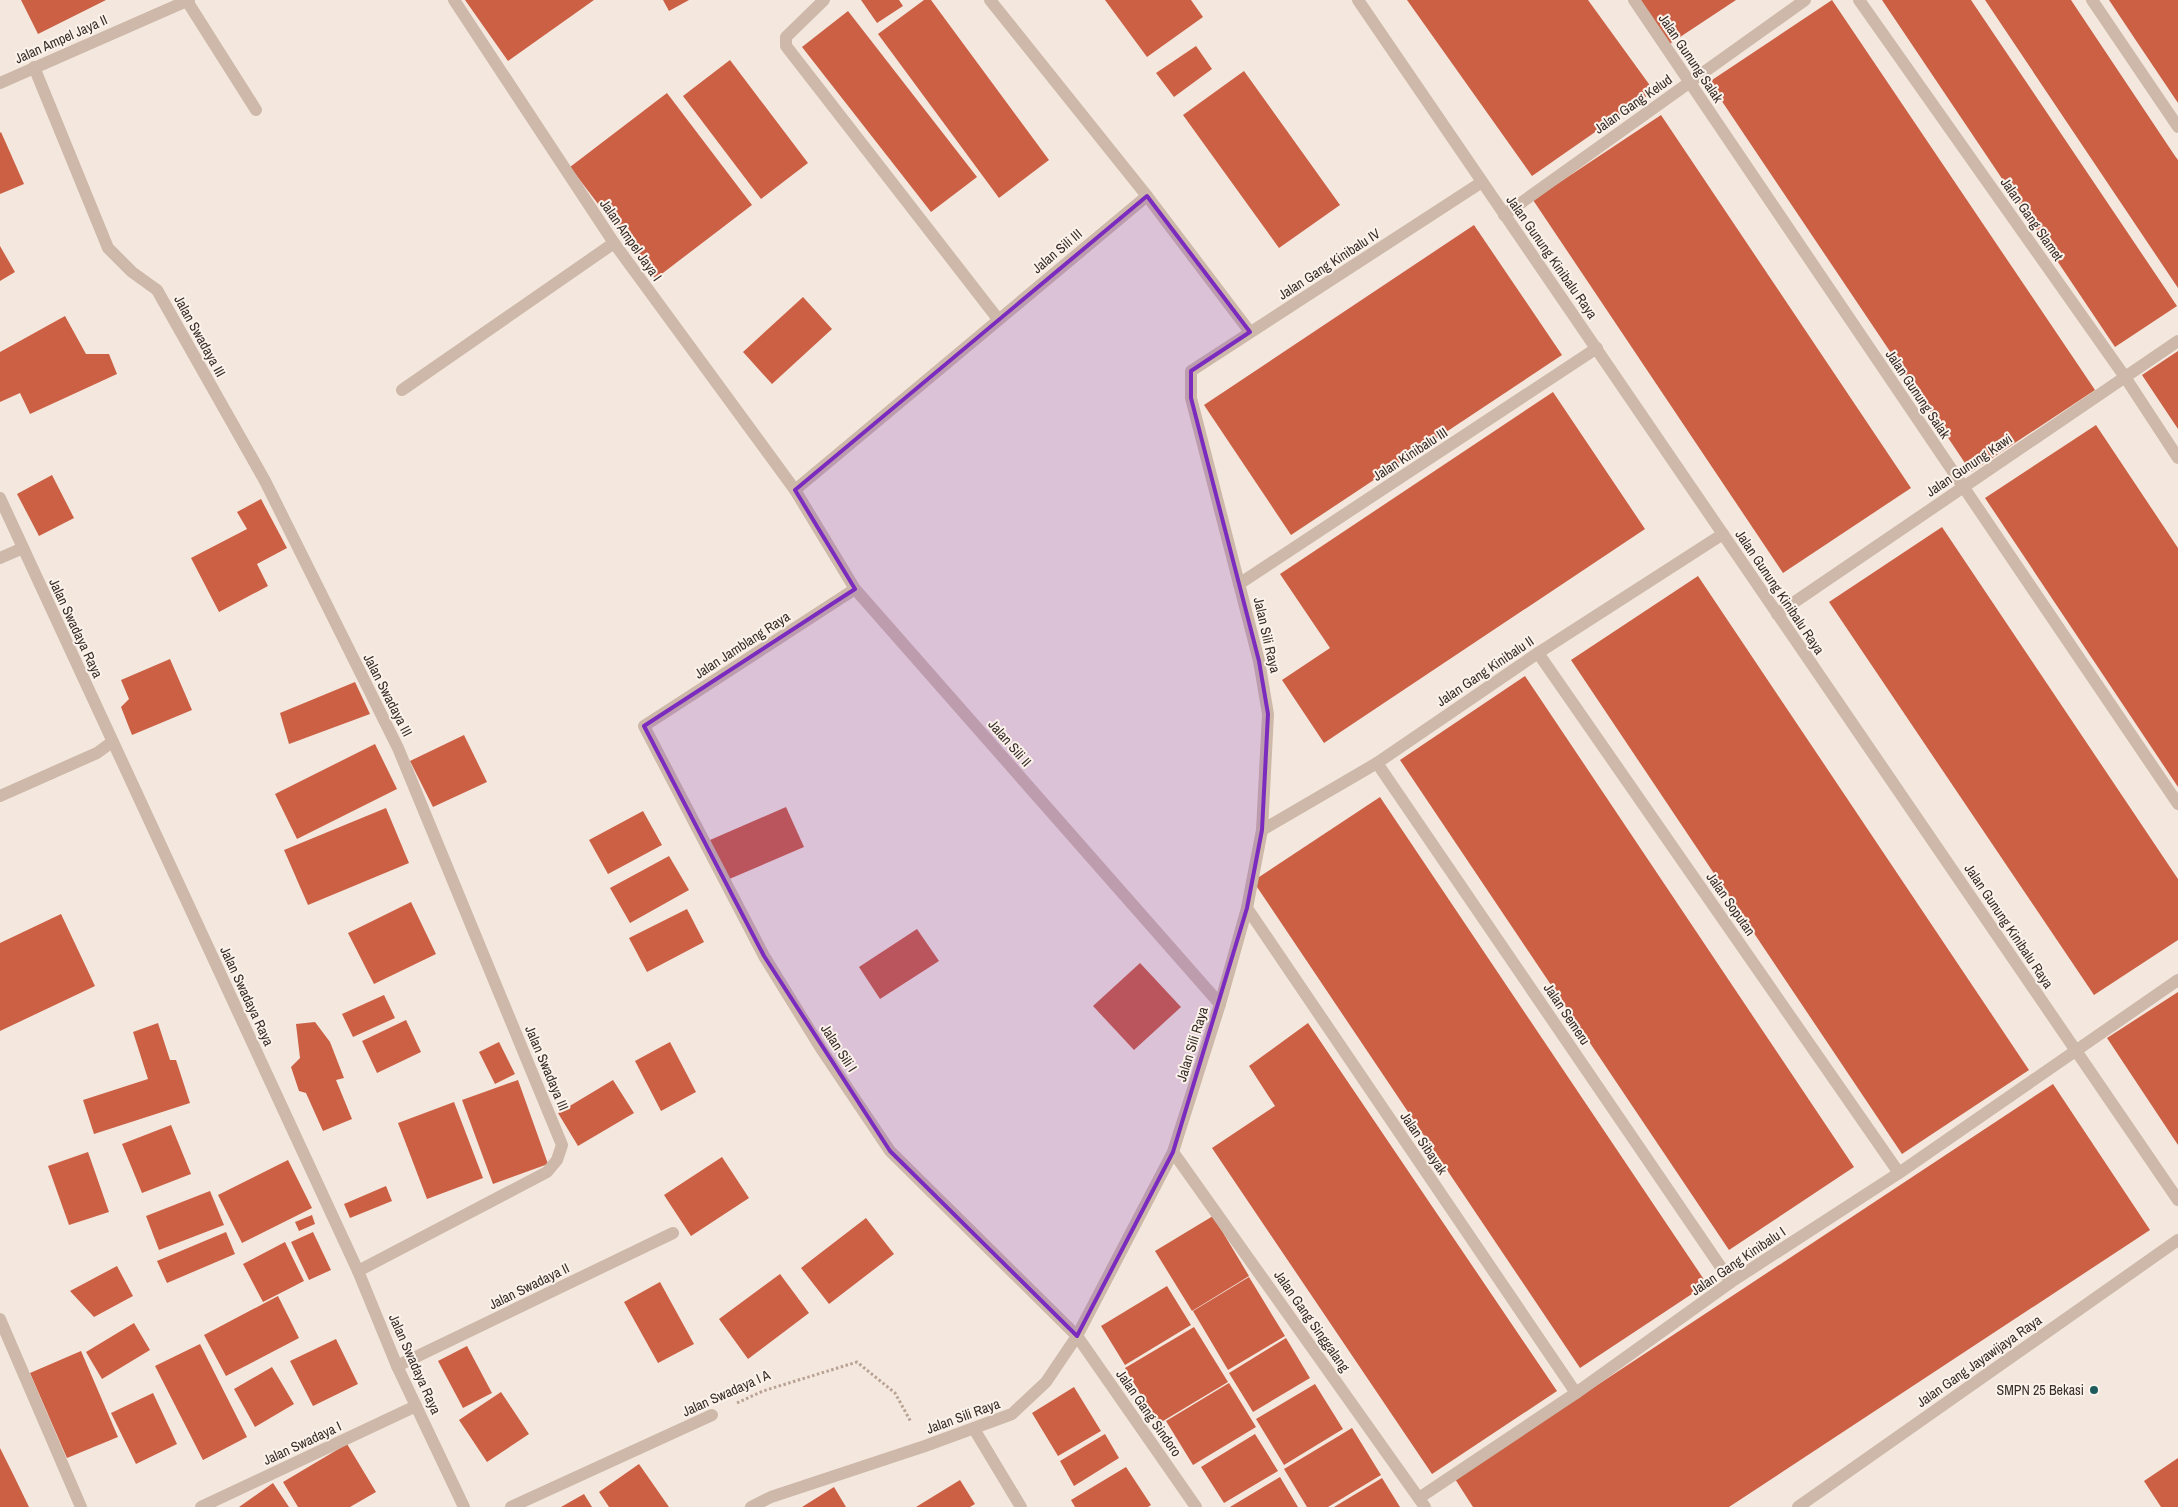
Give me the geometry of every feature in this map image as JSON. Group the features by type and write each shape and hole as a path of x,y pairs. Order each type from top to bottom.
{"street":[{"name":"Jalan Ampel Jaya I","path":"454,0 614,243 795,490"},
{"path":"824,0 786,37 786,46 998,319"},
{"path":"990,0 1147,196 1250,332"},
{"name":"Jalan Gunung Kinibalu Raya","path":"1358,0 2178,1200"},
{"name":"Jalan Gunung Salak","path":"1634,0 2178,804"},
{"name":"Jalan Gang Kelud","path":"1504,215 1805,0"},
{"name":"Jalan Gang Slamet","path":"1859,0 2124,377 2178,458"},
{"path":"2092,0 2178,127"},
{"path":"188,1 256,110"},
{"name":"Jalan Ampel Jaya II","path":"0,83 188,1"},
{"name":"Jalan Swadaya III","path":"34,67 108,248 132,272 157,290 265,481 398,748 562,1145 557,1160 546,1172 358,1270"},
{"name":"Jalan Gang Kinibalu IV","path":"1191,371 1482,182"},
{"name":"Jalan Sili III","path":"795,490 1147,196"},
{"path":"402,390 614,243"},
{"name":"Jalan Gunung Kawi","path":"1777,614 2178,341"},
{"name":"Jalan Kinibalu III","path":"1239,584 1597,348"},
{"name":"Jalan Sili Raya","path":"751,1507 771,1497 925,1446 1012,1414 1046,1382 1077,1336 1173,1152 1220,1004 1247,908 1262,830 1268,714 1259,662 1191,398 1191,371"},
{"name":"Jalan Sili II","path":"795,490 855,589 1220,1004"},
{"name":"Jalan Swadaya Raya","path":"0,498 358,1270 397,1366 464,1507"},
{"name":"Jalan Gang Kinibalu II","path":"1262,830 1377,763 1538,653 1723,534"},
{"path":"0,558 23,548"},
{"name":"Jalan Jamblang Raya","path":"644,726 855,589"},
{"name":"Jalan Soputan","path":"1538,653 1899,1173"},
{"name":"Jalan Sili I","path":"644,726 764,956 822,1050 890,1151 1077,1336"},
{"path":"0,796 97,753 112,742"},
{"name":"Jalan Semeru","path":"1377,763 1731,1282"},
{"name":"Jalan Sibayak","path":"1247,908 1576,1394"},
{"name":"Jalan Gang Kinibalu I","path":"1422,1502 1731,1282 1899,1173 2178,980"},
{"name":"Jalan Gang Singgalang","path":"1173,1152 1422,1502"},
{"name":"Jalan Swadaya II","path":"397,1366 673,1233"},
{"name":"Jalan Gang Jayawijaya Raya","path":"1798,1507 2178,1240"},
{"path":"0,1319 81,1507"},
{"name":"Jalan Gang Sindoro","path":"1077,1336 1196,1507"},
{"name":"Jalan Swadaya I","path":"201,1507 416,1406"},
{"name":"Jalan Swadaya I A","path":"511,1507 712,1415"},
{"path":"974,1429 1021,1507"}],"path":[{"name":"Jalan Swadaya I A","path":"712,1415 763,1391 857,1362 895,1393 925,1446"}],"highlighted area":[{"path":"1147,196 1250,332 1191,371 1191,398 1259,661 1268,714 1262,830 1247,908 1173,1152 1077,1336 890,1151 764,956 644,726 855,589 795,490"}],"building":[{"path":"21,0 106,0 38,34"},
{"path":"465,0 594,0 508,61"},
{"path":"663,0 689,0 669,11"},
{"path":"861,0 899,0 903,6 877,23"},
{"path":"924,0 931,0 1049,160 999,198 878,34"},
{"path":"1105,0 1191,0 1203,17 1147,57"},
{"path":"1407,0 1588,0 1654,91 1532,176"},
{"path":"1637,0 1736,0 1668,45"},
{"path":"1832,0 2095,390 1971,472 1709,82"},
{"path":"1882,0 1971,0 2177,306 2115,347"},
{"path":"1985,0 2071,0 2178,160 2178,288"},
{"path":"2109,0 2178,0 2178,103 2137,42"},
{"path":"848,11 977,177 931,212 802,47"},
{"path":"1196,46 1212,69 1174,97 1156,73"},
{"path":"730,60 808,163 761,199 683,96"},
{"path":"1244,71 1340,205 1279,248 1183,115"},
{"path":"667,93 752,205 655,279 570,167"},
{"path":"1661,115 1911,488 1783,573 1533,200"},
{"path":"0,133 24,184 0,194"},
{"path":"1474,225 1562,355 1291,535 1204,405"},
{"path":"0,246 15,272 0,281"},
{"path":"803,297 832,329 772,384 743,352"},
{"path":"65,316 86,354 109,354 117,374 30,414 20,393 0,402 0,352"},
{"path":"2178,351 2178,429 2142,375"},
{"path":"1553,392 1645,529 1324,743 1282,680 1330,648 1280,574"},
{"path":"2096,425 2178,548 2178,787 1985,498"},
{"path":"52,475 74,518 39,536 17,494"},
{"path":"261,499 287,548 257,564 268,586 219,612 191,558 247,529 237,512"},
{"path":"1942,527 2178,879 2178,940 2094,995 1829,602"},
{"path":"1698,576 2029,1070 1902,1154 1571,660"},
{"path":"170,659 192,710 132,735 121,707 129,699 121,680"},
{"path":"1525,676 1854,1167 1729,1250 1400,760"},
{"path":"355,682 370,714 289,744 280,713"},
{"path":"464,735 487,782 433,807 410,761"},
{"path":"375,744 397,789 297,839 275,794"},
{"path":"1380,797 1707,1284 1580,1368 1253,881"},
{"path":"786,807 804,847 727,880 710,840"},
{"path":"386,808 409,863 308,905 284,850"},
{"path":"643,811 662,845 608,874 589,840"},
{"path":"669,856 689,890 630,923 610,888"},
{"path":"411,902 436,954 374,984 348,933"},
{"path":"687,909 704,942 647,972 629,938"},
{"path":"61,914 95,986 0,1031 0,943"},
{"path":"917,929 939,961 880,999 859,967"},
{"path":"1140,963 1181,1007 1134,1050 1093,1006"},
{"path":"2178,992 2178,1145 2107,1038"},
{"path":"384,995 395,1018 353,1037 342,1014"},
{"path":"406,1020 421,1052 377,1073 362,1041"},
{"path":"315,1022 330,1042 344,1078 336,1080 352,1119 323,1131 306,1093 299,1091 291,1067 300,1058 296,1024"},
{"path":"158,1023 170,1060 176,1060 190,1103 94,1134 83,1100 148,1079 133,1032"},
{"path":"1308,1023 1557,1391 1432,1474 1212,1148 1275,1106 1249,1066"},
{"path":"499,1042 515,1074 495,1084 479,1052"},
{"path":"670,1042 696,1092 661,1111 635,1061"},
{"path":"518,1080 548,1164 493,1184 462,1100"},
{"path":"613,1080 634,1113 578,1146 558,1113"},
{"path":"2053,1084 2150,1230 1729,1507 1473,1507 1455,1479"},
{"path":"454,1102 483,1178 427,1199 398,1123"},
{"path":"171,1125 191,1174 142,1193 122,1144"},
{"path":"88,1152 109,1212 69,1225 48,1166"},
{"path":"722,1157 749,1198 691,1236 664,1195"},
{"path":"288,1160 312,1208 242,1243 218,1195"},
{"path":"386,1186 392,1201 350,1218 344,1204"},
{"path":"210,1191 224,1225 159,1250 146,1216"},
{"path":"312,1215 315,1224 299,1231 295,1222"},
{"path":"1213,1216 1249,1276 1192,1311 1155,1251"},
{"path":"866,1218 894,1254 829,1304 801,1268"},
{"path":"226,1232 235,1254 167,1283 157,1261"},
{"path":"313,1232 331,1270 309,1280 291,1242"},
{"path":"285,1242 304,1281 263,1302 243,1264"},
{"path":"117,1266 133,1296 94,1317 70,1291"},
{"path":"780,1274 809,1313 748,1359 719,1319"},
{"path":"1249,1277 1285,1336 1228,1370 1193,1311"},
{"path":"660,1282 694,1344 658,1363 624,1302"},
{"path":"1167,1286 1191,1325 1125,1365 1101,1326"},
{"path":"278,1296 299,1338 226,1376 204,1335"},
{"path":"134,1323 150,1350 102,1379 86,1352"},
{"path":"1194,1327 1228,1382 1158,1424 1125,1368"},
{"path":"1286,1338 1310,1378 1253,1412 1229,1373"},
{"path":"336,1339 358,1384 313,1406 290,1361"},
{"path":"200,1344 247,1437 203,1460 155,1366"},
{"path":"467,1346 492,1393 463,1408 438,1361"},
{"path":"81,1351 118,1437 67,1458 30,1373"},
{"path":"272,1367 294,1404 255,1427 234,1389"},
{"path":"1229,1383 1256,1427 1193,1465 1166,1421"},
{"path":"1315,1384 1343,1429 1284,1465 1256,1419"},
{"path":"1074,1387 1101,1431 1058,1456 1032,1413"},
{"path":"501,1392 529,1434 487,1462 459,1420"},
{"path":"153,1393 177,1444 136,1464 111,1413"},
{"path":"1352,1428 1381,1475 1328,1507 1307,1507 1284,1469"},
{"path":"1105,1434 1119,1458 1074,1486 1060,1461"},
{"path":"1255,1434 1278,1471 1224,1503 1201,1467"},
{"path":"347,1444 376,1492 350,1507 298,1507 283,1482"},
{"path":"0,1448 13,1474 29,1507 0,1507"},
{"path":"2178,1458 2178,1507 2161,1507 2144,1481"},
{"path":"639,1464 669,1507 609,1507 599,1492"},
{"path":"1126,1467 1151,1505 1148,1507 1075,1507 1071,1500"},
{"path":"1280,1477 1298,1507 1230,1507"},
{"path":"1382,1478 1400,1507 1334,1507"},
{"path":"960,1480 975,1504 970,1507 916,1507"},
{"path":"273,1483 289,1507 239,1507"},
{"path":"834,1487 846,1507 802,1507"},
{"path":"584,1494 592,1507 561,1507"}],"place":[{"name":"SMPN 25 Bekasi","path":"2094,1390"}]}
